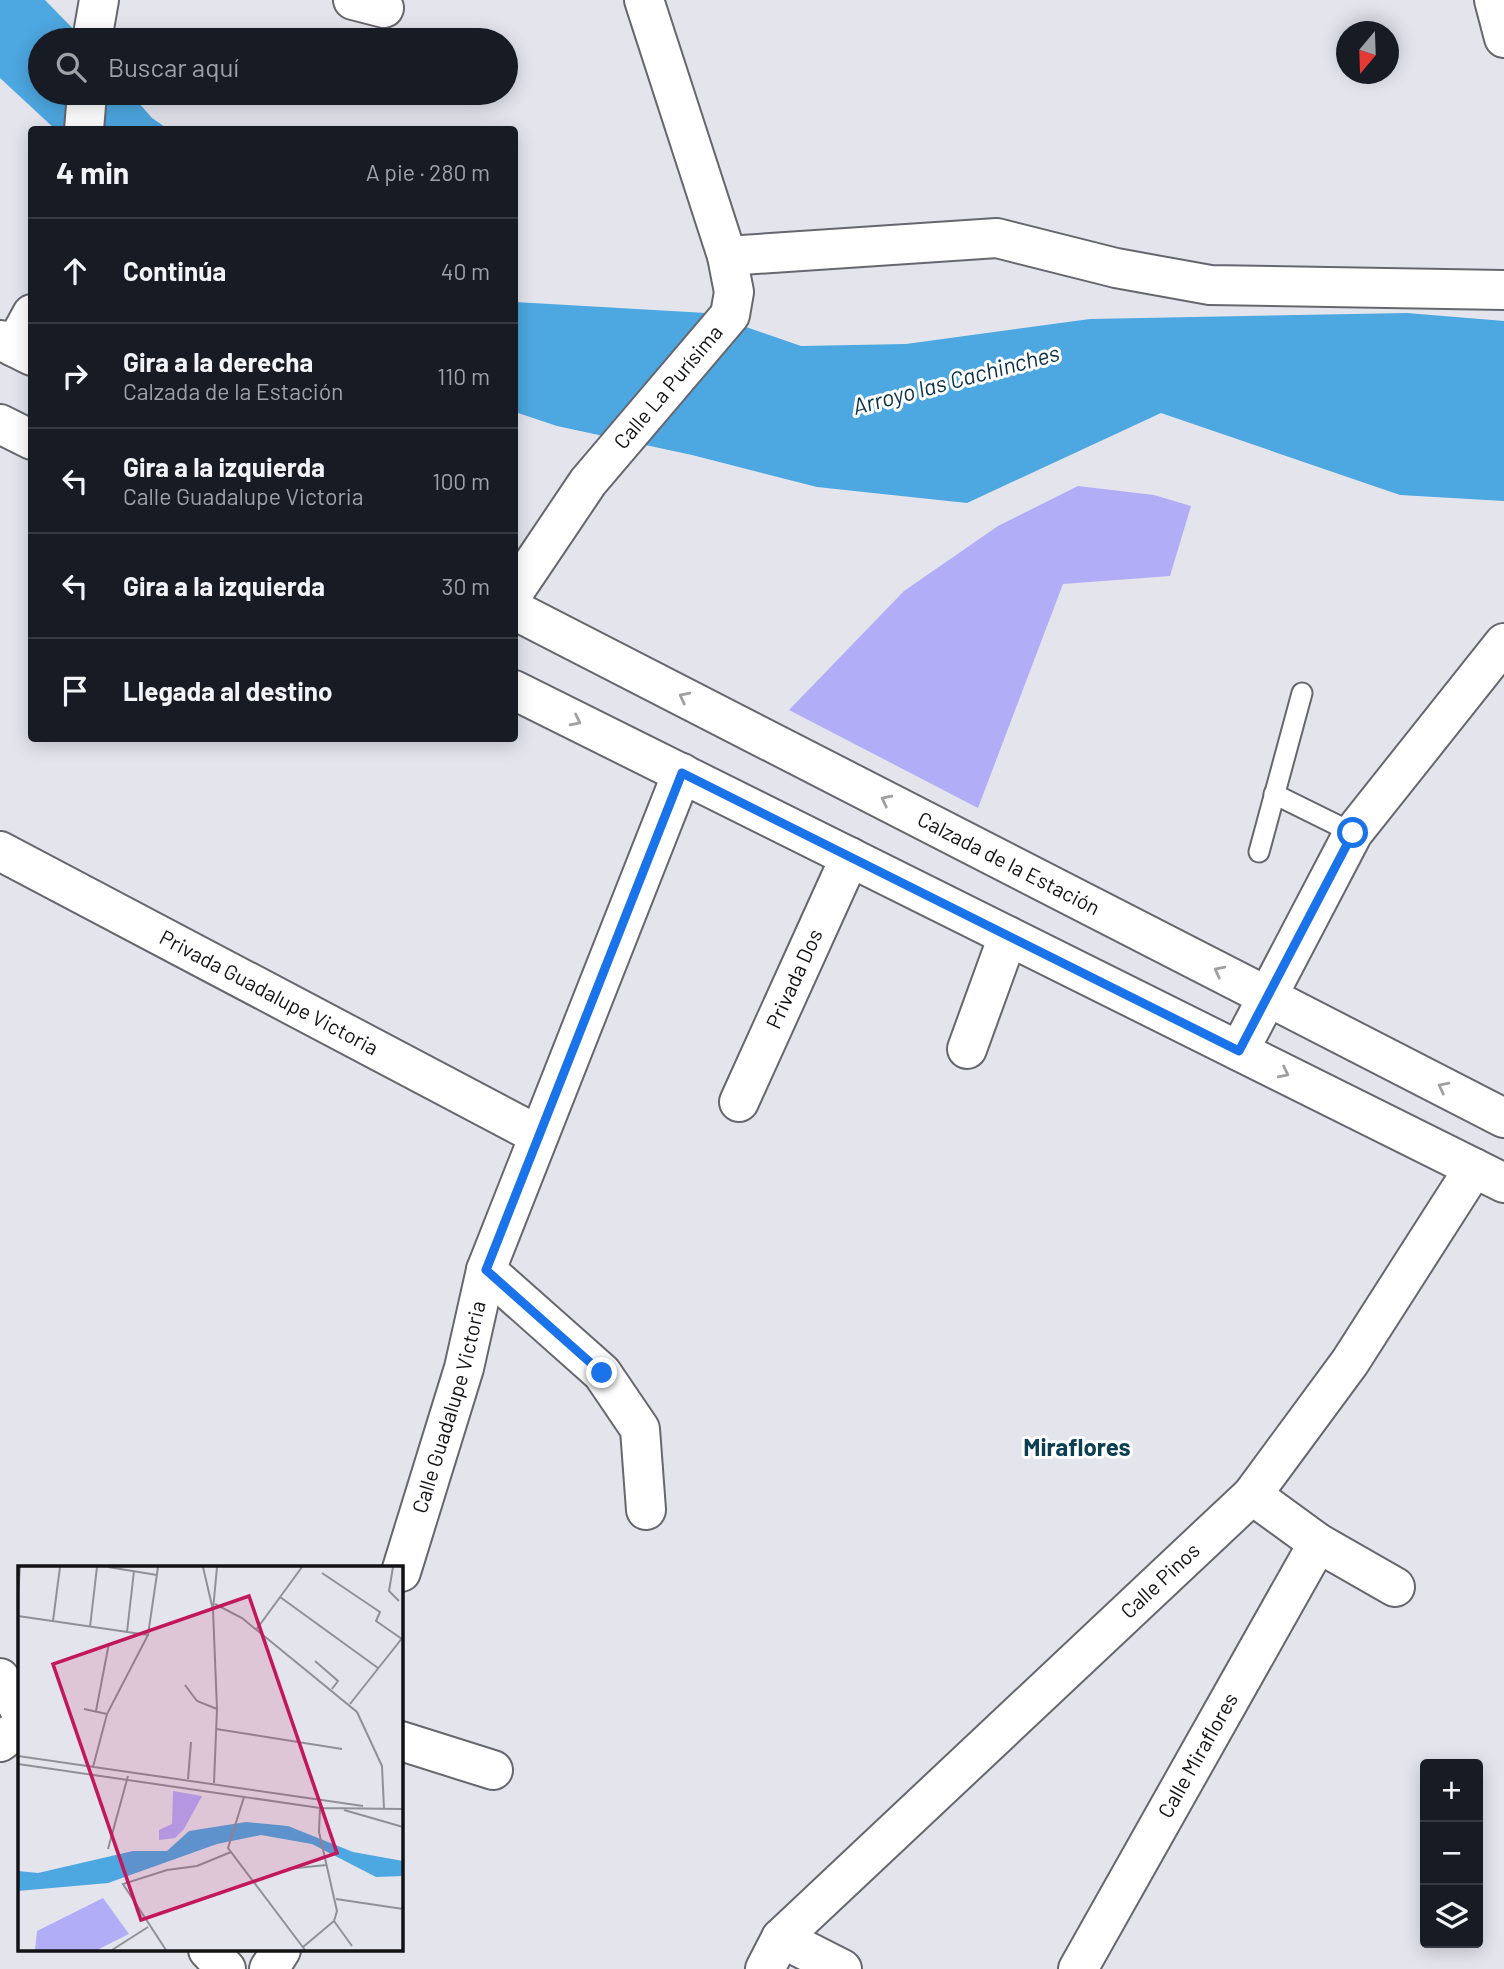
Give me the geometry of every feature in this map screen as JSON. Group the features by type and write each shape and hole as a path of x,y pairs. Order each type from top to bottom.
{"street":[{"path":"94,28 99,0"},
{"name":"Calle La Purísima","path":"518,586 588,482 730,315 734,292 727,256 645,0"},
{"path":"1494,0 1504,38"},
{"path":"83,126 86,105"},
{"path":"727,256 997,238 1116,268 1210,285 1504,290"},
{"path":"0,424 28,438"},
{"name":"Calzada de la Estación","path":"518,612 1504,1118"},
{"path":"1239,1051 1353,833 1504,643"},
{"path":"518,692 1489,1175"},
{"name":"Calle Guadalupe Victoria","path":"402,1569 464,1368 486,1270 682,773"},
{"name":"Privada Guadalupe Victoria","path":"0,851 538,1135"},
{"name":"Privada Dos","path":"739,1102 850,857"},
{"path":"967,1049 1008,936"},
{"name":"Calle Pinos","path":"773,1953 1252,1495 1489,1175"},
{"path":"486,1270 602,1373 640,1429 646,1510"},
{"path":"1252,1495 1318,1543 1395,1587"},
{"name":"Calle Miraflores","path":"1078,1969 1318,1543"},
{"path":"0,1678 18,1706"},
{"path":"0,1741 18,1729"},
{"path":"402,1741 494,1770"},
{"path":"210,1952 226,1969"},
{"path":"773,1953 842,1969"}],"lane":[{"path":"1259,852 1302,694"},
{"path":"1273,794 1353,833"}],"shaded area":[{"path":"1078,486 1154,495 1191,506 1170,576 1063,584 978,808 789,710 904,591 998,526"}],"water":[{"path":"0,0 45,0 72,28 28,28 28,104 0,78"},
{"path":"29,105 141,105 164,126 52,126"},
{"name":"Arroyo las Cachinches","path":"518,302 706,313 801,346 906,344 1090,319 1407,313 1504,321 1504,501 1400,495 1161,413 967,503 817,487 692,455 557,426 518,413"}],"district":[{"name":"Miraflores","path":"1077,1448"}],"route":[{"path":"602,1373 486,1270 682,773 1239,1051 1353,833"}]}
